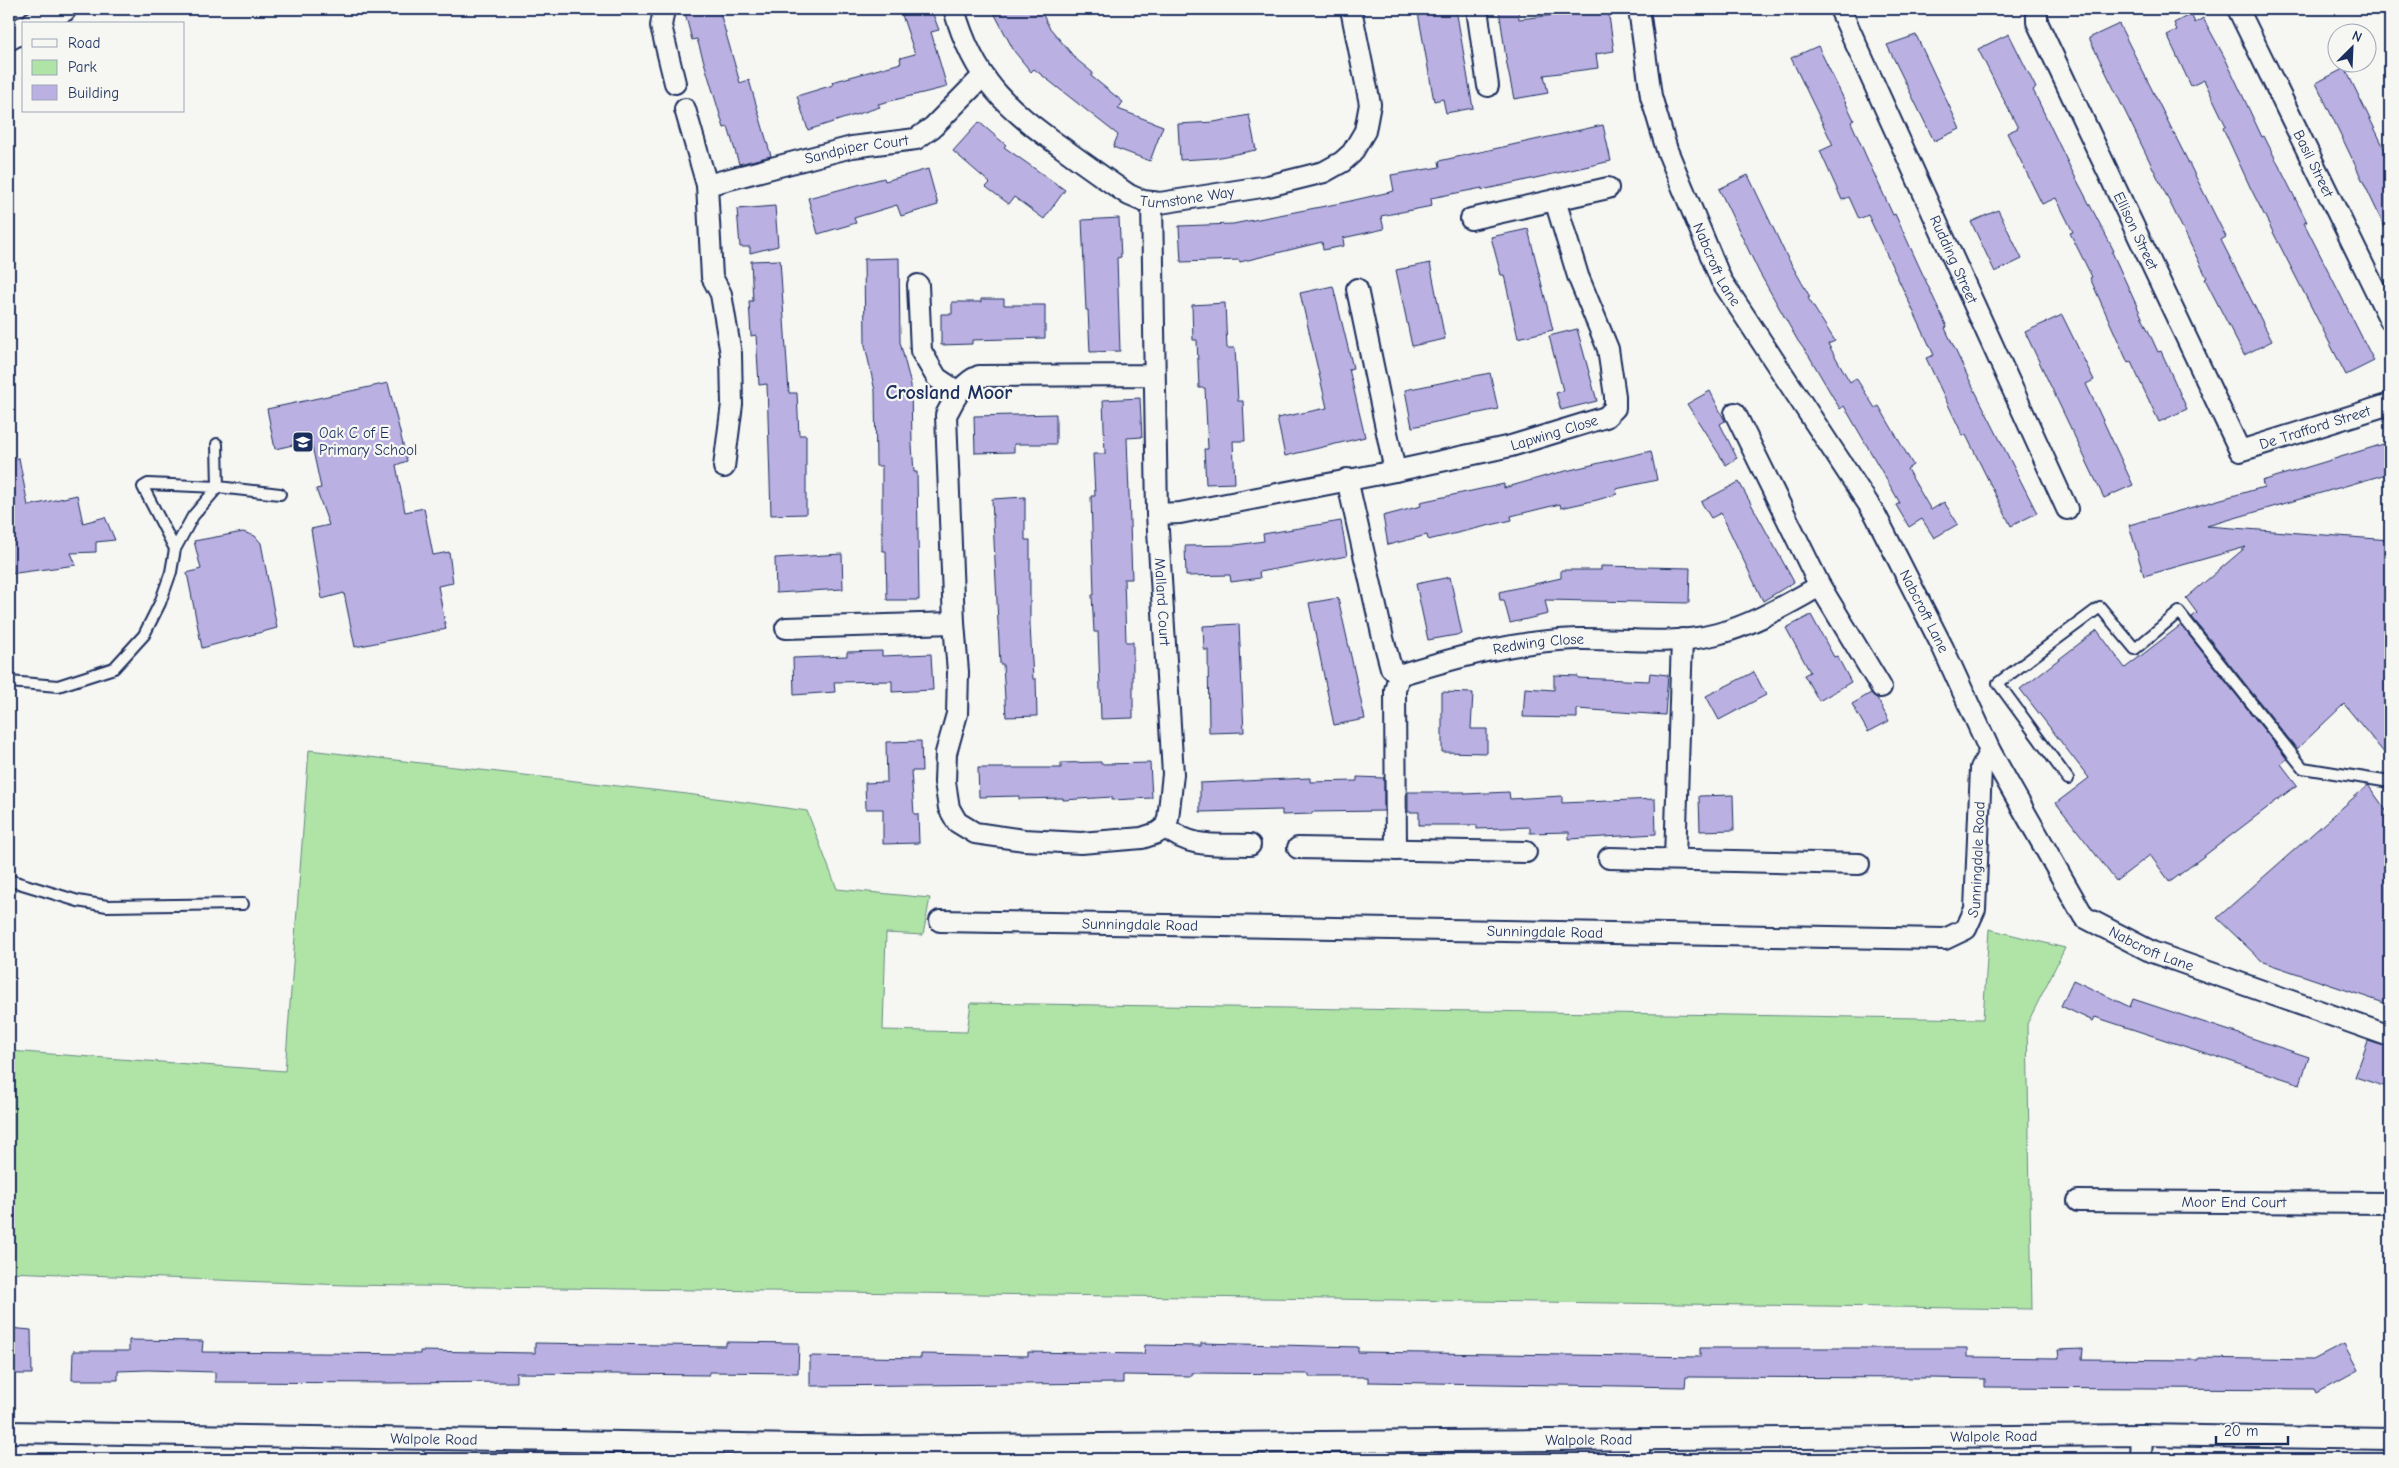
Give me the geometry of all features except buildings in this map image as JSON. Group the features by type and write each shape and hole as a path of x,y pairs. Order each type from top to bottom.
{"street":[{"path":"38,22 63,9"},
{"path":"664,9 661,26 675,82"},
{"name":"Turnstone Way","path":"954,9 966,44 983,76 1005,104 1022,119 1130,195 1160,203 1268,186 1324,172 1342,162 1360,143 1365,131 1370,104 1351,9"},
{"path":"1477,9 1488,86"},
{"name":"Nabcroft Lane","path":"1639,9 1651,96 1666,150 1720,280 1876,514 1943,648 1990,751 2084,917 2152,952 2390,1036"},
{"name":"Rudding Street","path":"1840,9 2067,509"},
{"name":"Ellison Street","path":"2038,9 2038,22 2240,451"},
{"name":"Basil Street","path":"2238,9 2390,320"},
{"path":"9,37 22,30"},
{"name":"Sandpiper Court","path":"707,186 852,147 916,139 933,127 983,76"},
{"path":"685,108 707,186 712,277 721,294 731,354 732,404 724,467"},
{"path":"1472,219 1608,188"},
{"name":"Lapwing Close","path":"1157,514 1180,513 1511,446 1606,417 1614,408 1616,396 1608,349 1578,276 1555,200"},
{"name":"Mallard Court","path":"1152,202 1153,375 1157,514 1173,774 1168,819 1165,827"},
{"path":"918,285 921,351 937,378 958,392"},
{"path":"1358,289 1395,471"},
{"path":"1153,375 979,376 969,380 958,392 946,415 954,623 958,672 957,714 946,753 945,782 949,808 957,822 975,833 1024,840 1081,843 1142,838 1157,833 1165,827 1177,837 1200,844 1250,845"},
{"name":"De Trafford Street","path":"2240,451 2390,404"},
{"path":"1735,413 1820,586 1881,687"},
{"path":"1347,479 1383,638 1391,668 1399,675 1395,690 1396,850"},
{"name":"Redwing Close","path":"1399,675 1460,656 1514,645 1576,639 1682,639 1716,634 1761,618 1820,586"},
{"path":"786,628 954,623"},
{"path":"1675,859 1682,639"},
{"name":"Sunningdale Road","path":"940,921 1945,939 1966,929 1975,909 1981,768 1990,751"},
{"path":"1298,848 1526,852"},
{"path":"1609,858 1859,864"},
{"name":"Moor End Court","path":"2078,1201 2390,1203"},
{"name":"Walpole Road","path":"9,1432 860,1452 1419,1450 1639,1439 2142,1435 2390,1438"},
{"path":"2141,1459 2142,1435"},
{"path":"1639,1439 1639,1459"}],"lane":[{"path":"9,682 58,686 114,668 144,635 171,572 174,549 193,516 218,487 217,444"},
{"path":"174,549 143,487 148,484 218,487 280,494"},
{"path":"2068,779 1998,683 2100,606 2135,649 2179,612 2303,768 2390,782"},
{"path":"9,880 78,901 107,906 243,904"}],"green space":[{"path":"309,750 687,794 807,811 837,889 930,898 923,935 886,933 883,1030 967,1032 971,1003 1983,1019 1989,929 2065,948 2027,1024 2032,1309 346,1285 9,1272 9,1051 285,1071"}],"place":[{"name":"Oak C of E Primary School","path":"303,442"}],"district":[{"name":"Crosland Moor","path":"949,392"}]}
